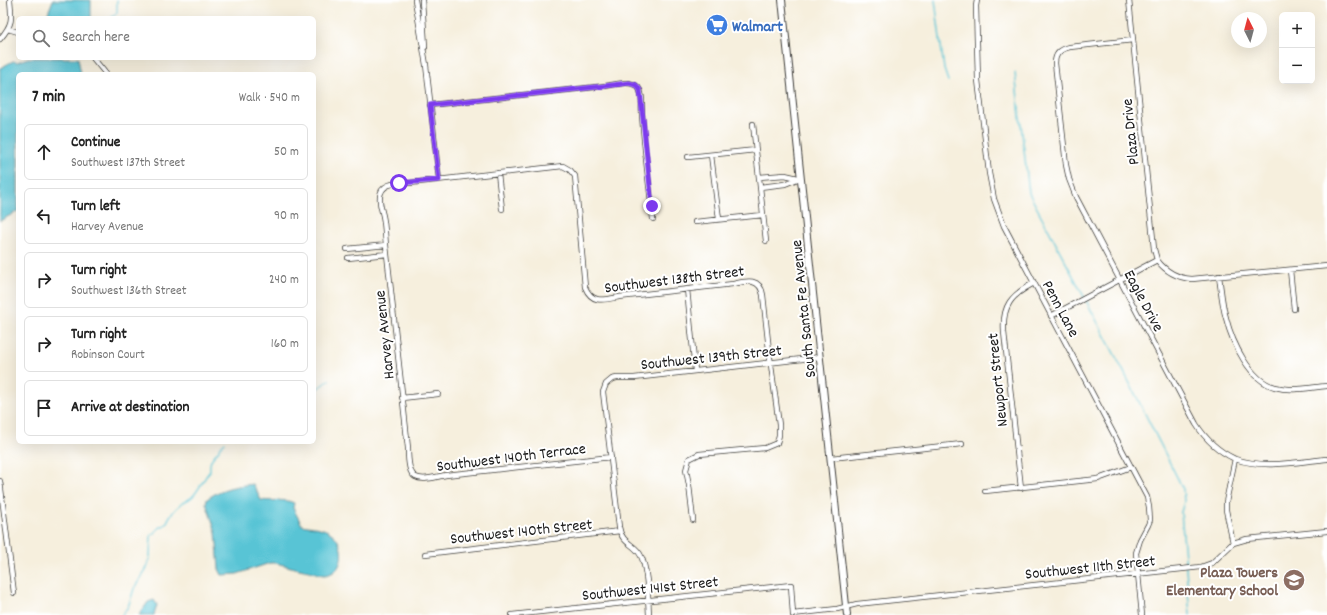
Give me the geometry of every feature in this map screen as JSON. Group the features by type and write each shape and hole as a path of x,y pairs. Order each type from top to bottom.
{"main road":[{"name":"South Santa Fe Avenue","path":"782,0 847,615"}],"street":[{"path":"0,39 8,29 11,20 10,0"},
{"path":"415,0 426,65"},
{"path":"422,0 426,65 439,180 498,173 502,209"},
{"name":"Penn Lane","path":"977,0 978,76 991,185 1001,219 1147,497 1150,514 1148,525 1137,548 1136,561 1142,615"},
{"name":"Plaza Drive","path":"1129,0 1154,249 1157,260"},
{"path":"8,29 16,31"},
{"name":"Eagle Drive","path":"1133,40 1070,47 1056,54 1054,63 1064,154 1069,179 1076,197 1202,433 1209,442 1217,449 1235,459 1250,464 1327,459"},
{"path":"95,60 104,72"},
{"path":"430,105 605,86 625,82 636,85 641,94 653,219"},
{"path":"753,124 766,241"},
{"path":"688,157 756,150"},
{"path":"711,154 719,219"},
{"name":"Southwest 138th Street","path":"498,173 563,166 570,170 575,176 585,287 587,292 593,298 605,300 619,297 733,284 746,281 758,284 764,295 770,363"},
{"path":"760,177 785,175 800,178"},
{"path":"760,187 785,184 800,178"},
{"name":"Harvey Avenue","path":"415,476 410,472 408,464 408,448 383,216 379,195 382,189 390,184 439,180"},
{"path":"695,222 763,215"},
{"path":"347,249 386,245"},
{"path":"360,248 361,257"},
{"path":"348,258 387,254"},
{"path":"1051,316 1157,260 1165,269 1174,275 1192,279 1327,266"},
{"path":"1290,270 1294,309"},
{"path":"1219,276 1224,309 1229,329 1246,362 1256,376 1267,384 1283,389 1327,386"},
{"name":"Newport Street","path":"1021,488 1004,332 1004,318 1005,311 1010,300 1019,292 1034,284"},
{"path":"687,289 695,371"},
{"name":"Southwest 139th Street","path":"611,457 603,395 606,384 612,379 634,378 820,357"},
{"path":"693,520 686,470 689,459 699,454 766,448 777,443 779,425 770,363"},
{"path":"402,398 438,394"},
{"path":"831,458 962,444"},
{"path":"611,457 620,531 622,536 641,555 644,567 649,615"},
{"name":"Southwest 140th Terrace","path":"415,476 428,480 446,475 611,457"},
{"path":"1235,459 1226,502 1226,510 1233,543 1247,539 1327,531"},
{"path":"985,491 1098,479 1131,467"},
{"path":"0,481 14,593"},
{"name":"Southwest 140th Street","path":"425,554 620,531"},
{"name":"Southwest 11th Street","path":"793,614 832,610 859,603 1201,568 1212,563 1233,543"},
{"name":"Southwest 141st Street","path":"513,615 791,585 793,614"}],"water":[{"path":"53,0 91,0 91,16 47,16"},
{"path":"22,60 78,60 81,72 16,72 16,212 0,221 0,68 13,61 17,62"},
{"path":"253,484 261,500 286,501 294,503 293,508 302,525 324,530 331,533 336,538 341,550 341,557 340,564 336,569 331,573 322,575 311,571 270,563 237,574 222,575 219,569 216,532 206,503 207,499 218,492 229,488"},
{"path":"154,600 157,605 154,615 139,615 148,602"}],"waterway":[{"path":"113,16 117,13 117,0"},
{"path":"935,0 944,69 948,81"},
{"path":"1015,73 1029,193 1125,374 1183,489 1184,502 1181,512 1190,615"},
{"path":"316,390 329,380"},
{"path":"122,615 128,607 134,589 147,568 150,556 151,536 159,528 166,524 178,506 195,494 210,471 210,464 214,455 223,444"}],"place":[{"name":"Walmart","path":"717,25"},
{"name":"Plaza Towers Elementary School","path":"1294,580"}],"route":[{"path":"399,183 439,180 430,105 615,85 625,82 636,85 641,94 652,206"}]}
